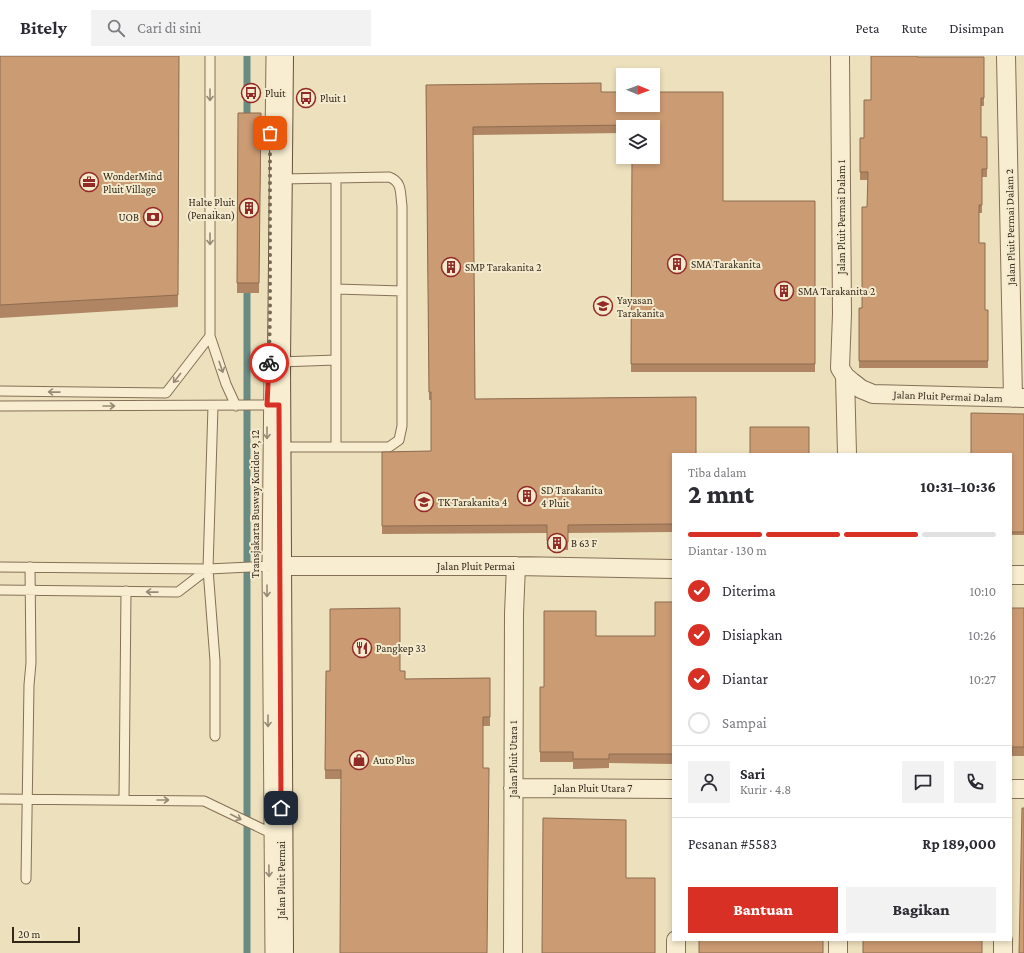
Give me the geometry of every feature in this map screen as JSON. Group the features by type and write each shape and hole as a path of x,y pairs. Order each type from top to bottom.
{"street":[{"name":"Jalan Pluit Permai","path":"282,56 281,179 273,405 279,447 268,566 275,835 282,953"},
{"name":"Jalan Pluit Permai Dalam 1","path":"840,56 842,314 840,368 845,376 847,453"},
{"name":"Jalan Pluit Permai Dalam 2","path":"1006,56 1019,398"},
{"name":"Jalan Pluit Permai Dalam","path":"845,376 861,389 873,394 1019,398"},
{"name":"Jalan Pluit Permai","path":"268,566 516,566 672,569"},
{"name":"Jalan Pluit Utara 1","path":"513,953 514,613 516,566"},
{"path":"1012,575 1024,575"},
{"name":"Jalan Pluit Utara 7","path":"513,788 672,789"},
{"path":"1012,789 1024,789"},
{"path":"676,941 676,953"},
{"path":"838,941 838,953"},
{"path":"1003,941 1003,953"}],"lane":[{"path":"210,56 210,336 226,384 238,406"},
{"path":"270,148 271,56"},
{"path":"279,447 390,447 399,440 402,426 402,206 399,184 395,179 389,177 281,179"},
{"path":"336,179 336,447"},
{"path":"336,289 402,290"},
{"path":"0,391 166,393 210,336"},
{"path":"274,361 336,360"},
{"path":"0,406 273,405"},
{"name":"Transjakarta Busway Koridor 9, 12","path":"268,566 273,405"},
{"path":"213,406 208,569 215,668 215,736"},
{"name":"Jalan Pluit Permai","path":"0,567 208,569 268,566"},
{"path":"26,879 30,663 30,567"},
{"path":"0,590 178,592 208,569"},
{"path":"124,800 126,591"},
{"path":"0,799 204,801 275,835 270,953"}],"building":[{"name":"WonderMind Pluit Village","path":"0,56 179,56 178,295 0,305"},
{"path":"871,56 984,57 984,98 981,98 981,137 987,137 987,169 982,169 982,205 979,205 979,243 985,243 985,310 988,310 988,361 859,361 859,308 862,308 862,207 867,207 868,172 860,172 860,138 864,138 864,100 871,100"},
{"path":"601,83 601,92 616,92 616,112 660,112 660,92 723,92 723,201 815,201 815,364 631,364 632,164 660,164 660,120 616,120 616,125 473,127 475,399 696,397 696,453 672,453 672,524 568,525 568,542 547,541 547,525 382,526 382,452 431,451 431,392 429,392 426,85"},
{"name":"Halte Pluit (Penaikan)","path":"238,113 261,113 259,283 237,283"},
{"path":"971,413 1024,414 1024,532 1012,532 1012,453 971,453"},
{"path":"750,427 809,427 809,453 750,453"},
{"path":"655,602 672,602 672,754 609,754 609,759 573,759 573,752 540,752 540,687 544,687 544,611 596,611 596,636 655,636"},
{"path":"400,608 400,671 405,671 405,679 490,678 490,717 483,717 483,768 489,768 487,953 340,953 341,770 325,770 326,671 330,671 330,609"},
{"path":"1012,608 1024,608 1024,747 1012,747"},
{"path":"1022,808 1024,808 1024,953 1019,953"},
{"path":"543,818 626,820 626,878 655,878 655,953 542,953"},
{"path":"699,941 823,941 823,953 699,953"},
{"path":"863,941 982,941 982,953 863,953"}],"waterway":[{"path":"247,56 247,122"},
{"path":"247,284 247,953"}],"way so far":[{"path":"269,363 270,133"}],"place":[{"name":"Pluit","path":"251,93"},
{"name":"Pluit 1","path":"306,98"},
{"name":"WonderMind Pluit Village","path":"89,182"},
{"name":"Halte Pluit (Penaikan)","path":"249,208"},
{"name":"UOB","path":"153,217"},
{"name":"SMA Tarakanita","path":"677,264"},
{"name":"SMP Tarakanita 2","path":"451,267"},
{"name":"SMA Tarakanita 2","path":"784,291"},
{"name":"Yayasan Tarakanita","path":"603,306"},
{"name":"SD Tarakanita 4 Pluit","path":"527,496"},
{"name":"TK Tarakanita 4","path":"424,502"},
{"name":"B 63 F","path":"557,543"},
{"name":"Pangkep 33","path":"362,648"},
{"name":"Auto Plus","path":"359,760"}],"route":[{"path":"269,363 267,405 279,405 281,808"}]}
